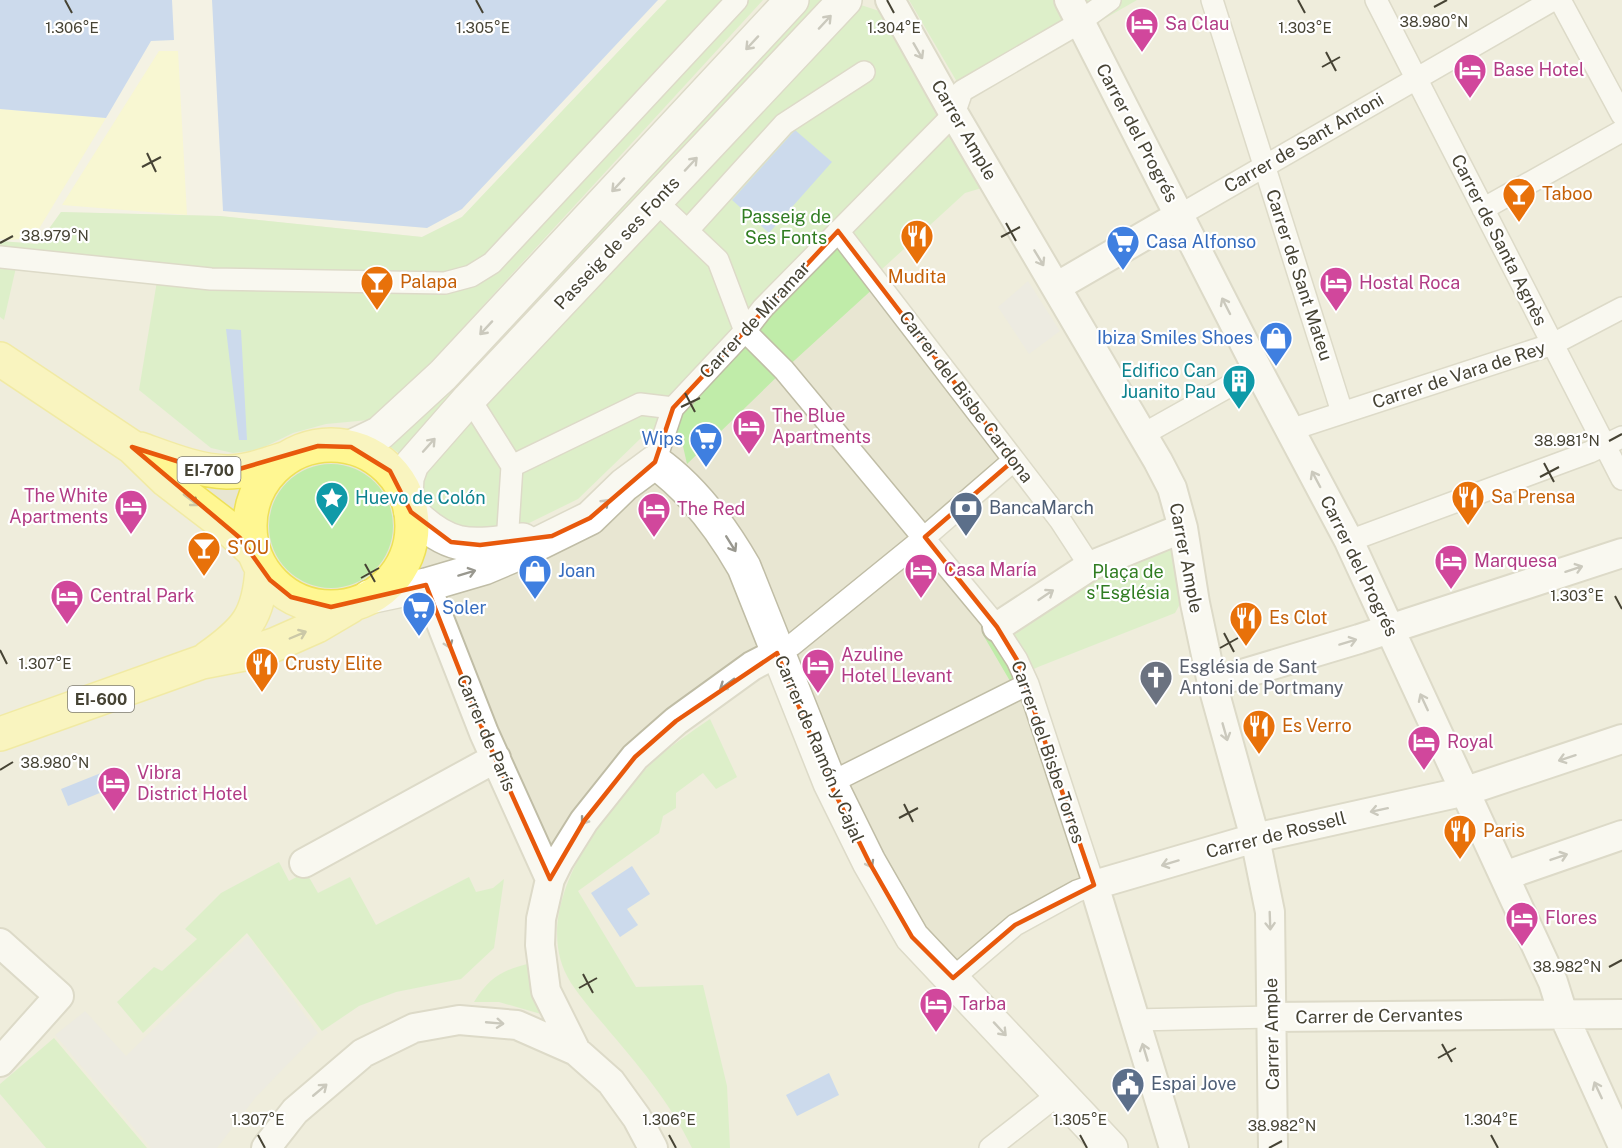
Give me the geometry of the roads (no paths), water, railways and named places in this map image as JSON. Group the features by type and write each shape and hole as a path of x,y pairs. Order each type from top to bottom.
{"main road":[{"name":"EI-700","path":"0,359 132,447 166,480 226,526 257,561"},
{"path":"318,446 351,447 372,457 390,471 408,504 410,542 404,561 386,586 363,600 331,607 304,603 280,590 257,561 249,525 254,499 267,475 288,457 318,446"},
{"name":"EI-700","path":"132,447 202,469 229,472 250,469 288,457"},
{"name":"EI-600","path":"202,662 227,645 245,628 260,592 257,561"},
{"name":"EI-600","path":"0,734 202,662 249,653 274,645 316,626 363,600"}],"street":[{"path":"0,257 211,279 445,283 471,276 492,263 737,0"},
{"path":"351,447 380,433 443,375 792,0"},
{"name":"Passeig de ses Fonts","path":"408,504 407,478 412,464 470,399 845,0"},
{"name":"Carrer Ample","path":"890,0 1172,488 1184,528 1195,603 1212,683 1255,838 1270,912 1273,1148"},
{"path":"954,114 962,91 1074,11 1110,0"},
{"name":"Carrer de Sant Mateu","path":"1212,0 1342,412"},
{"name":"Carrer de Santa Agnès","path":"1376,0 1553,344 1614,442 1622,479"},
{"name":"Carrer de Sant Antoni","path":"1056,287 1553,0"},
{"path":"1560,0 1622,115"},
{"name":"Carrer del Progrés","path":"1074,11 1258,370 1349,541 1553,982 1563,1014 1622,1144"},
{"path":"688,230 784,124 864,72"},
{"name":"Carrer de Miramar","path":"655,462 673,408 745,331 763,308 954,114"},
{"path":"1483,209 1622,131"},
{"path":"663,208 718,260 745,331"},
{"name":"Carrer del Bisbe Cardona","path":"838,231 1060,520 1090,566"},
{"name":"Carrer de Vara de Rey","path":"1290,430 1553,344 1622,308"},
{"name":"Carrer del Bisbe Torres","path":"745,331 784,370 924,537 997,627 1017,660 1028,684 1094,885 1174,1148"},
{"path":"1142,435 1258,370"},
{"path":"473,404 512,466 508,528"},
{"path":"512,466 640,404 673,408"},
{"path":"1349,541 1614,442"},
{"path":"576,1051 546,991 540,945 541,920 550,879 584,821 635,757 676,721 752,666 792,645 1014,460"},
{"path":"363,600 484,568 552,536 590,518 624,485 655,462"},
{"name":"Carrer de Ramón y Cajal","path":"655,462 681,482 727,537 744,567 830,783 869,862 912,937 1112,1148"},
{"path":"408,504 433,532 462,545 552,536"},
{"path":"997,627 1090,566 1184,528"},
{"path":"1212,683 1390,629 1622,552"},
{"name":"Carrer de París","path":"426,585 495,758 550,879"},
{"path":"830,783 1028,684"},
{"name":"Carrer de Rossell","path":"953,978 1015,925 1077,891 1255,838 1466,791 1622,739"},
{"path":"304,863 495,758"},
{"path":"1504,876 1622,835"},
{"path":"0,943 59,996 0,1062"},
{"name":"Carrer de Cervantes","path":"1136,1020 1622,1014"},
{"path":"266,1148 295,1111 363,1053 414,1028 459,1020 517,1025 576,1051 611,1082 653,1148"},
{"path":"990,1148 1060,1093"}],"water":[{"path":"0,0 172,0 174,40 151,41 106,118 0,109"},
{"path":"212,0 658,0 462,209 427,228 223,211"},
{"path":"795,130 832,162 769,233 732,200"},
{"path":"226,329 241,330 247,440 239,440"},
{"path":"101,773 107,790 68,806 61,789"},
{"path":"632,866 650,894 627,909 638,925 620,937 591,893"},
{"path":"829,1073 839,1095 797,1116 786,1095"}],"place":[{"name":"Sa Clau","path":"1142,53"},
{"name":"Base Hotel","path":"1470,99"},
{"name":"Taboo","path":"1519,223"},
{"name":"Mudita","path":"917,265"},
{"name":"Casa Alfonso","path":"1123,271"},
{"name":"Palapa","path":"377,311"},
{"name":"Hostal Roca","path":"1336,312"},
{"name":"Ibiza Smiles Shoes","path":"1276,367"},
{"name":"Edifico Can Juanito Pau","path":"1239,410"},
{"name":"The Blue Apartments","path":"749,455"},
{"name":"Wips","path":"706,468"},
{"name":"Sa Prensa","path":"1468,526"},
{"name":"Huevo de Colón","path":"332,527"},
{"name":"The White Apartments","path":"131,535"},
{"name":"BancaMarch","path":"966,537"},
{"name":"The Red","path":"654,538"},
{"name":"S'OU","path":"204,577"},
{"name":"Marquesa","path":"1451,590"},
{"name":"Casa María","path":"921,599"},
{"name":"Joan","path":"535,600"},
{"name":"Central Park","path":"67,625"},
{"name":"Soler","path":"419,637"},
{"name":"Es Clot","path":"1246,647"},
{"name":"Crusty Elite","path":"262,693"},
{"name":"Azuline Hotel Llevant","path":"818,694"},
{"name":"Església de Sant Antoni de Portmany","path":"1156,706"},
{"name":"Es Verro","path":"1259,755"},
{"name":"Royal","path":"1424,771"},
{"name":"Vibra District Hotel","path":"114,812"},
{"name":"Paris","path":"1460,860"},
{"name":"Flores","path":"1522,947"},
{"name":"Tarba","path":"936,1033"},
{"name":"Espai Jove","path":"1128,1113"}],"park label":[{"name":"Passeig de Ses Fonts","path":"786,227"},
{"name":"Plaça de s'Església","path":"1128,582"}]}
